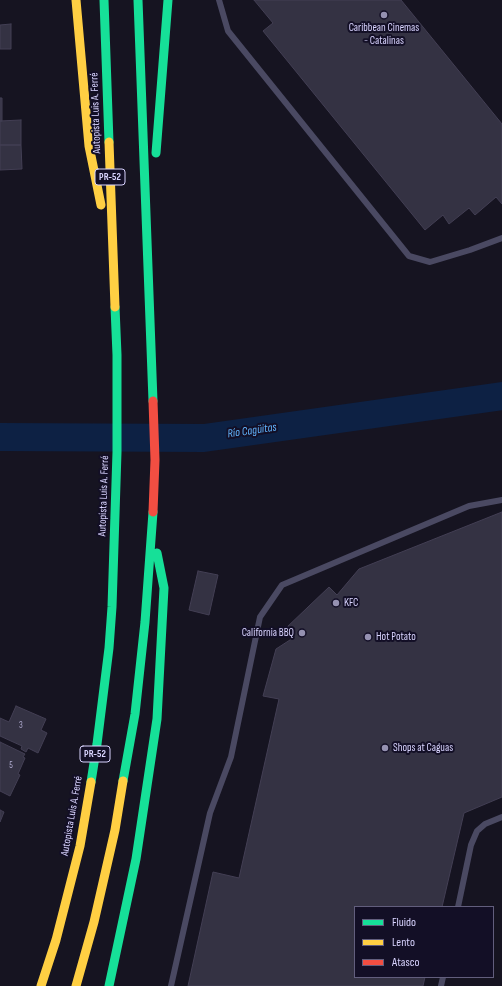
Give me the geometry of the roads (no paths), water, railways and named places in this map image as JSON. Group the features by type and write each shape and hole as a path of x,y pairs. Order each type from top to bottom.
{"highway":[{"path":"76,0 89,146 113,266"},
{"name":"Autopista Luis A. Ferré","path":"41,986 56,940 80,846 97,744 109,648 114,561 117,452 117,354 104,0"},
{"name":"PR-52","path":"76,986 94,922 115,830 135,714 145,622 153,511 154,460 151,357 138,0"},
{"path":"147,232 168,0"},
{"path":"109,986 136,859 158,719 164,588 152,524"}],"lane":[{"path":"219,0 228,30 409,256 430,262 470,250 502,238"},
{"path":"172,986 210,813 231,757 260,617 282,585 470,506 502,500"},
{"path":"458,906 471,845 477,831 485,824 502,817"}],"waterway":[{"name":"Río Cagüitas","path":"0,437 204,438 502,396"}],"place":[{"name":"Caribbean Cinemas - Catalinas","path":"384,15"},
{"name":"KFC","path":"336,603"},
{"name":"California BBQ","path":"302,633"},
{"name":"Hot Potato","path":"368,637"},
{"name":"Shops at Caguas","path":"385,748"}]}
